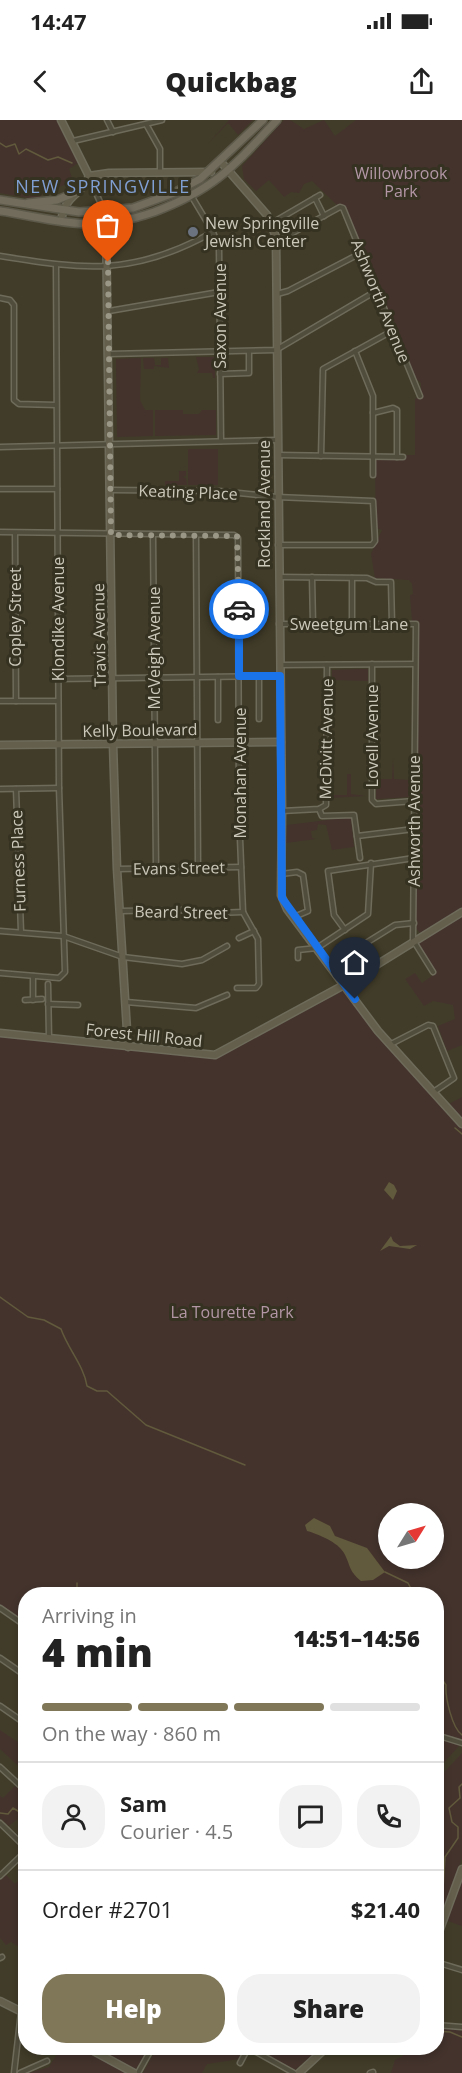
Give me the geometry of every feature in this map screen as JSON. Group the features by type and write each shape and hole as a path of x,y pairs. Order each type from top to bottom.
{"main road":[{"path":"0,200 105,212 133,208 188,186 211,172 263,120"},
{"path":"0,210 80,224 136,218 192,197 229,171 277,120"},
{"path":"25,204 57,200 74,193"}],"street":[{"path":"61,120 105,212"},
{"path":"107,120 112,132"},
{"path":"73,141 162,120"},
{"path":"146,124 160,149 160,173"},
{"name":"Rockland Avenue","path":"221,162 272,223 276,242 282,898 293,917 344,985 391,1044 462,1124"},
{"path":"182,172 188,177 188,186"},
{"path":"89,177 109,173 211,172"},
{"path":"62,221 63,209 74,193 87,183 89,177"},
{"path":"272,223 321,195"},
{"name":"Saxon Avenue","path":"192,197 213,232 219,248 221,441"},
{"path":"276,242 324,216 315,198"},
{"name":"Ashworth Avenue","path":"324,216 340,207 343,208 420,396"},
{"name":"Travis Avenue","path":"106,223 109,311 113,744 117,869 128,1047"},
{"path":"0,256 56,266 108,268 168,254 213,232"},
{"path":"277,294 288,291 361,253"},
{"name":"Klondike Avenue","path":"33,976 59,978 66,972 58,745 56,266"},
{"path":"109,354 276,350 376,291"},
{"path":"109,311 219,292"},
{"path":"0,298 10,300 14,305 14,400 19,404 57,405"},
{"path":"321,456 322,370 392,331"},
{"path":"220,374 249,373 249,351"},
{"path":"355,351 373,396 373,475"},
{"path":"373,413 393,408 397,410 396,457"},
{"path":"0,447 277,440"},
{"path":"277,455 403,457"},
{"path":"0,489 57,489"},
{"name":"Keating Place","path":"111,490 219,491 277,497 373,501 375,541 372,545 278,545"},
{"path":"0,532 196,535 198,868"},
{"name":"Copley Street","path":"15,533 16,701"},
{"name":"McVeigh Avenue","path":"153,535 156,868"},
{"name":"Monahan Avenue","path":"196,535 234,535 239,542 243,912 258,939 259,984 256,988 237,988"},
{"path":"278,577 352,578 391,582 392,624"},
{"path":"312,577 312,624"},
{"path":"352,578 352,624"},
{"name":"Sweetgum Lane","path":"279,624 416,624 415,664"},
{"name":"Lovell Avenue","path":"372,664 372,800 376,804 414,801"},
{"path":"279,665 415,664"},
{"name":"Ashworth Avenue","path":"414,940 415,664"},
{"name":"McDivitt Avenue","path":"282,811 319,809 326,805 327,665"},
{"path":"259,676 259,719"},
{"path":"58,679 280,676"},
{"path":"218,677 218,720"},
{"path":"0,701 58,700"},
{"name":"Kelly Boulevard","path":"0,745 281,742"},
{"path":"0,789 59,788"},
{"name":"Furness Place","path":"16,789 21,932"},
{"path":"319,809 322,816 353,814 360,858"},
{"path":"357,836 414,829"},
{"path":"345,930 333,915 328,871 414,858"},
{"path":"298,958 298,950 317,948 369,911 371,863"},
{"name":"Evans Street","path":"117,869 241,867"},
{"path":"281,874 297,872 303,875 308,911 293,917"},
{"name":"Beard Street","path":"120,911 182,910 189,914 243,912"},
{"name":"Forest Hill Road","path":"0,1033 215,1055 344,985 462,912"},
{"path":"329,966 395,925 414,923"},
{"path":"0,931 63,936 123,957 188,963 207,958 227,946"},
{"path":"239,938 254,931"},
{"path":"414,940 433,972"},
{"path":"0,973 33,976 33,1000"},
{"path":"48,984 49,1038"},
{"path":"126,1002 196,1008 227,995"},
{"path":"25,1000 42,999"},
{"path":"48,1004 78,1005"},
{"path":"391,1044 428,1025 432,1026 454,1078 435,1091"},
{"path":"0,1608 18,1620"},
{"path":"0,1658 18,1670"},
{"path":"0,1707 18,1719"},
{"path":"444,1737 462,1743"},
{"path":"0,1767 18,1784"},
{"path":"0,1823 18,1841"},
{"path":"0,1876 18,1857"},
{"path":"444,1918 462,1869"},
{"path":"444,1964 462,1970"},
{"path":"0,2001 18,2010"},
{"path":"444,2026 462,2027"},
{"path":"14,2073 18,2046"},
{"path":"101,2055 136,2073 148,2055"},
{"path":"240,2063 245,2055"},
{"path":"262,2055 294,2073"},
{"path":"299,2073 318,2055"},
{"path":"20,2073 47,2061"}],"green space":[{"path":"0,120 58,120 80,162 69,169 73,181 41,195 40,200 0,193"},
{"path":"229,120 253,120 238,135 228,123 208,144"},
{"name":"Willowbrook Park","path":"284,120 290,120 304,129 324,120 335,136 356,120 462,120 462,908 420,933 415,927 419,623 412,621 410,595 413,594 412,584 409,580 375,578 371,554 382,530 376,528 375,461 377,459 404,459 405,455 415,455 415,399 421,396 421,383 412,375 345,207 337,205 312,181 304,184 299,193 291,192 284,197 269,180 256,191 244,179 242,166"},
{"path":"196,357 215,357 215,378 212,373 197,373 199,369"},
{"path":"141,358 140,400 145,410 153,410 153,436 117,437 116,359"},
{"path":"143,358 154,358 155,365 161,365 161,358 168,358 169,368 154,366 154,369 144,369"},
{"path":"155,410 183,410 183,414 199,414 202,410 216,410 216,435 155,436"},
{"path":"188,449 218,449 218,485 188,485"},
{"path":"179,471 186,471 186,476 182,477 186,478 187,485 165,485 165,481 179,481"},
{"path":"368,669 368,681 332,680 332,670"},
{"path":"393,758 394,779 411,780 410,797 376,799 376,779 392,779"},
{"path":"347,774 351,774 351,794 366,796 331,798 331,795 347,795"},
{"path":"351,817 354,847 332,850 326,825 318,824 317,830 311,831 312,838 316,839 286,843 287,825"},
{"path":"462,914 462,1045 447,1051 438,1026 455,1019 453,1005 433,1001 424,1006 405,979 415,973 422,983 436,973 417,944"},
{"name":"La Tourette Park","path":"342,991 350,996 377,1033 462,1127 462,1741 444,1735 444,1587 18,1587 18,1618 0,1605 0,1036 213,1058 233,1050"},
{"path":"462,1097 462,1120 449,1104"},
{"path":"0,1730 18,1742 18,1766 0,1749"},
{"path":"444,1740 460,1745 444,1762"},
{"path":"462,1753 462,1858 444,1913 444,1772"},
{"path":"15,1786 18,1789 18,1819 9,1826 0,1818 0,1796 3,1798"},
{"path":"6,1875 15,1884 18,1881 18,1946 11,1942 6,1945 0,1938 0,1880"},
{"path":"462,1877 462,1926 448,1921"},
{"path":"444,2028 462,2031 462,2073 391,2073 395,2060 403,2056 444,2055"},
{"path":"57,2055 96,2055 129,2073 29,2073 49,2067"},
{"path":"107,2055 146,2055 135,2070"},
{"path":"153,2055 241,2055 239,2059 207,2064 202,2073 143,2073"},
{"path":"266,2055 312,2055 295,2070"}],"shaded area":[{"path":"389,1182 397,1191 393,1200 384,1190"},
{"path":"391,1236 393,1241 400,1246 417,1245 410,1249 389,1246 380,1251"},
{"path":"314,1518 330,1526 335,1536 367,1548 378,1563 378,1569 383,1569 385,1572 373,1580 361,1581 352,1571 344,1553 337,1545 322,1536 307,1531 305,1525"}],"waterway":[{"path":"0,143 6,147 15,144 19,154 26,149 48,160 58,157 72,163"},
{"path":"455,1128 462,1134"},
{"path":"0,1297 28,1317 44,1320 61,1329 83,1371 87,1386 97,1391 107,1391 146,1425 245,1465"},
{"path":"385,1572 408,1583 410,1587"},
{"path":"444,1682 450,1712 455,1726 462,1735"},
{"path":"444,1873 445,1857 458,1838 458,1827 452,1822 449,1808 460,1798 459,1787 462,1784"},
{"path":"0,1813 8,1814 13,1808 18,1811"},
{"path":"444,2032 462,2037"}],"way so far":[{"path":"108,262 111,535 237,536 239,542 239,609"}],"place":[{"name":"New Springville Jewish Center","path":"193,232"}],"district":[{"name":"NEW SPRINGVILLE","path":"103,186"}],"route":[{"path":"239,609 239,676 280,676 282,902 355,999"}]}
